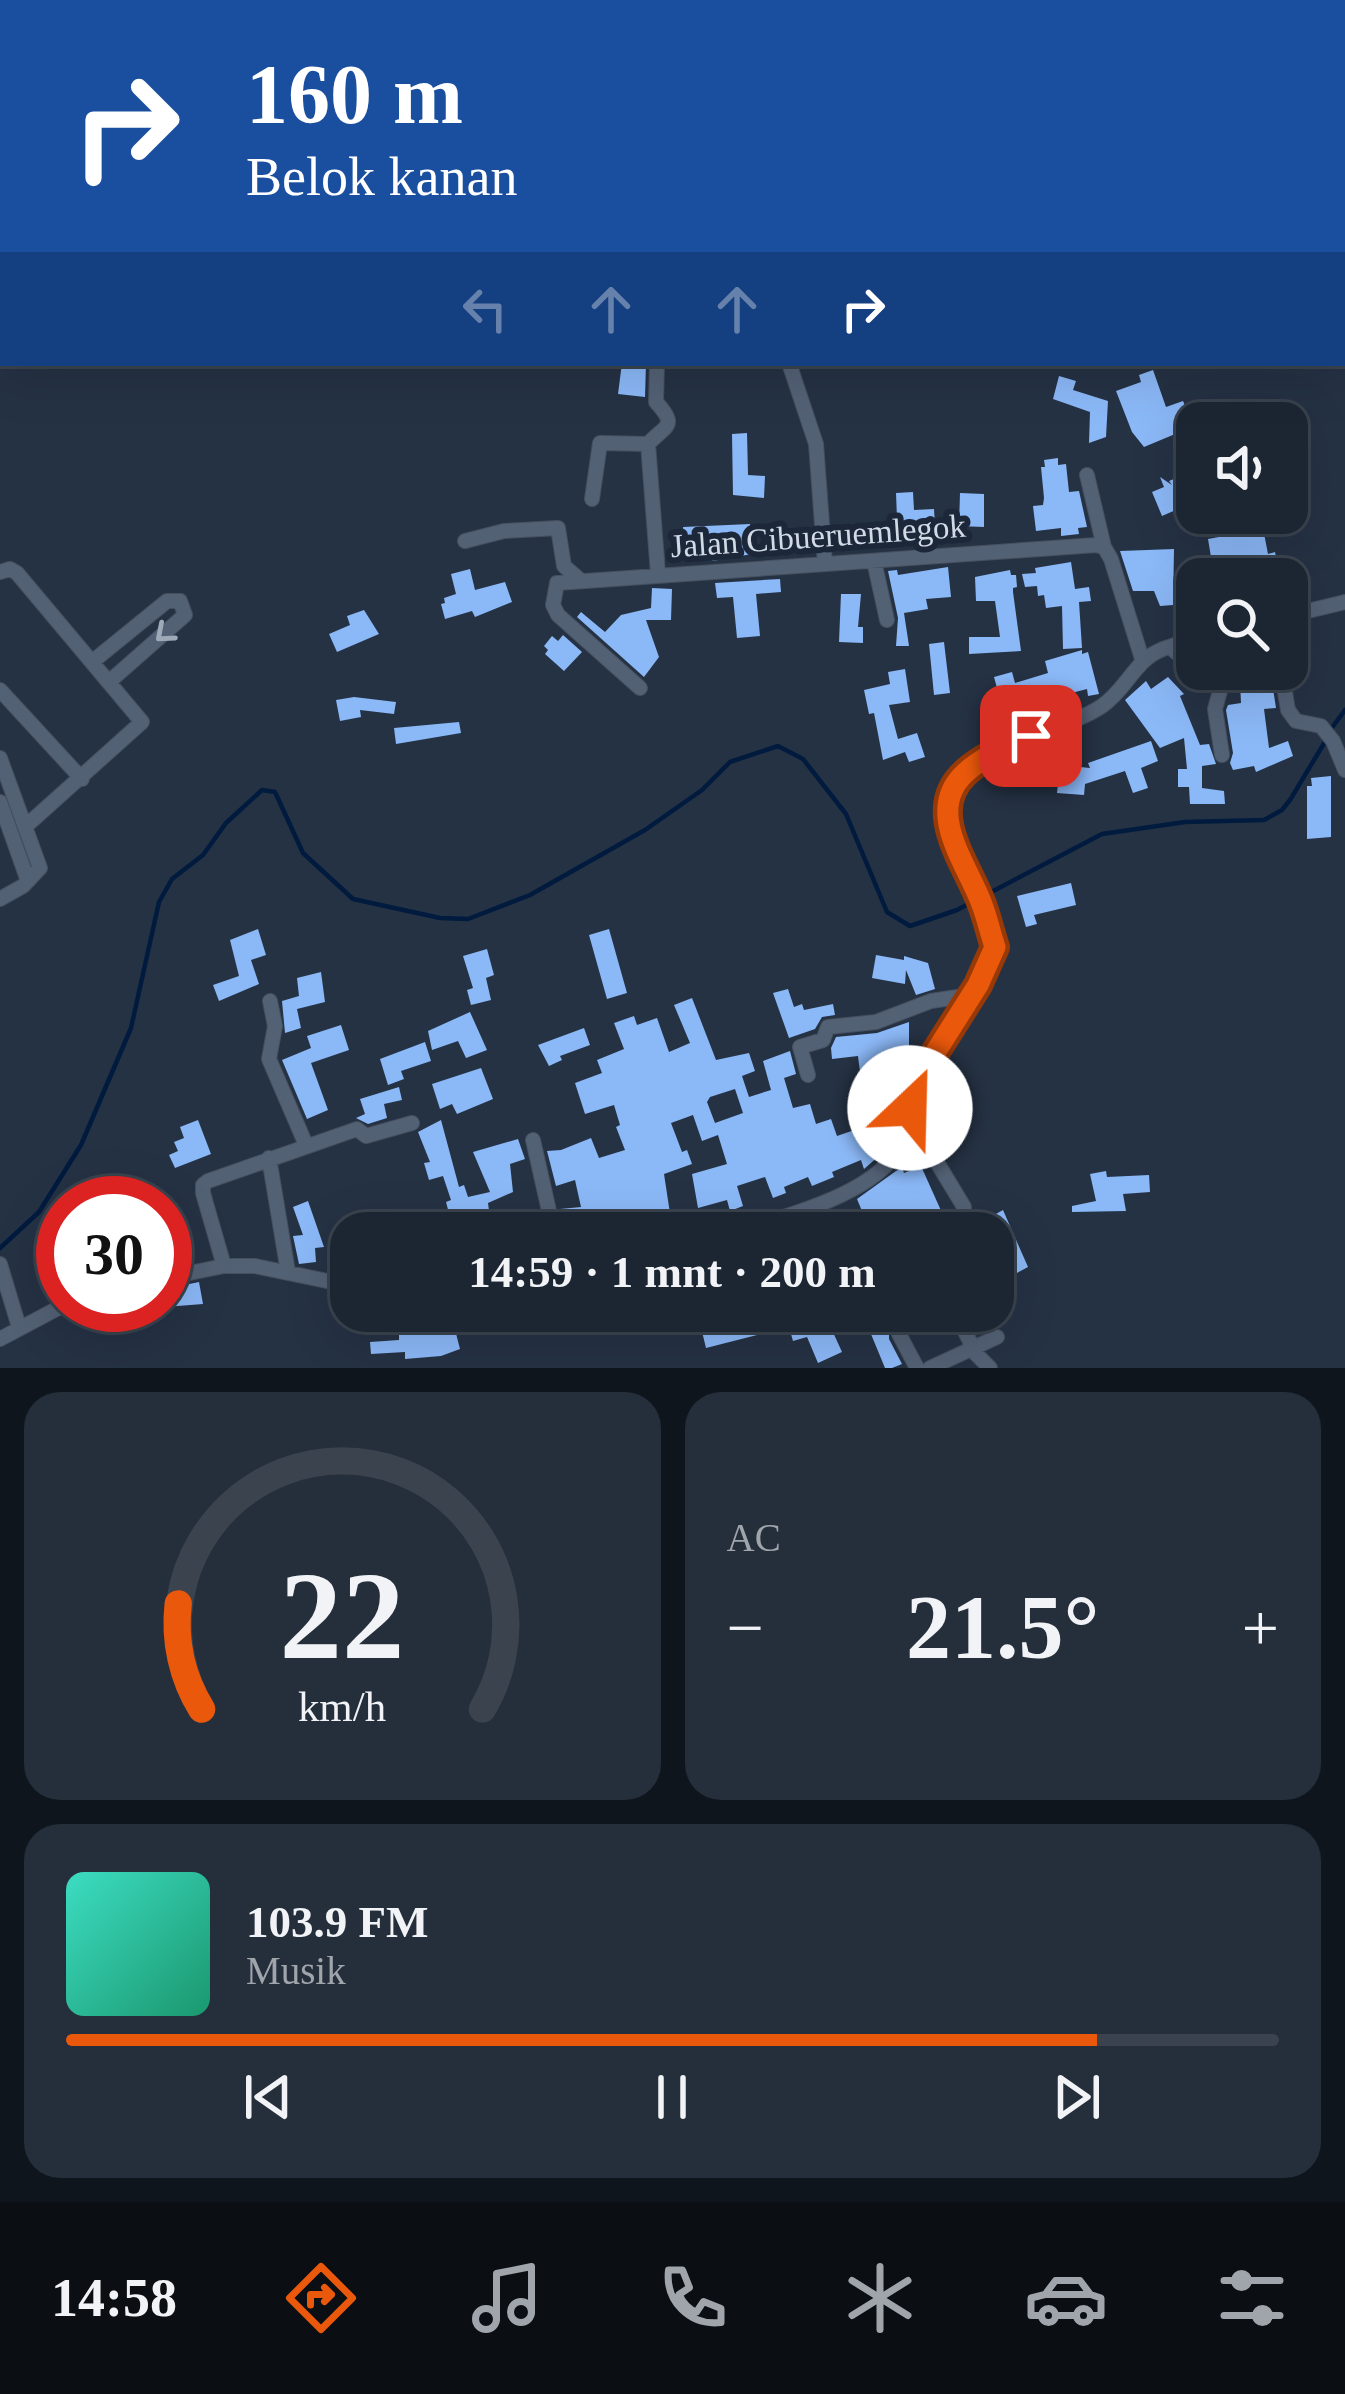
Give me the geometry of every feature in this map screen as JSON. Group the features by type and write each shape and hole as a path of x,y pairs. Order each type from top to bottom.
{"street":[{"path":"592,499 600,442 648,444 667,430 665,411 656,402 657,366"},
{"path":"790,366 816,444 825,564"},
{"path":"648,444 658,574"},
{"path":"1087,476 1104,547 1143,662"},
{"path":"465,541 504,531 558,528 564,566 580,580"},
{"name":"Jalan Cibueruemlegok","path":"580,580 1104,547"},
{"path":"874,561 887,620"},
{"path":"0,572 17,573 141,719 82,779 26,826"},
{"path":"580,580 557,583 553,605 558,615 640,688"},
{"path":"92,662 166,601 180,601 185,615 110,681"},
{"path":"1308,612 1345,602"},
{"path":"791,1212 846,1192 880,1173 890,1161 928,1064 995,947 951,837 949,818 959,781 1000,751 1101,706 1143,662 1176,645"},
{"path":"1171,647 1176,652"},
{"path":"0,690 82,779"},
{"path":"1220,690 1215,709 1222,754"},
{"path":"1284,690 1296,722 1321,726 1334,741 1345,770"},
{"path":"0,758 40,866 28,881 0,898"},
{"path":"0,802 28,881"},
{"path":"808,1075 800,1047 823,1040 828,1027 876,1022 932,1000 970,994"},
{"path":"270,1001 275,1026 269,1059 306,1145"},
{"path":"224,1266 203,1185 358,1129 364,1136 412,1123"},
{"path":"533,1140 549,1212"},
{"path":"890,1161 912,1152 935,1159 963,1212"},
{"path":"269,1158 288,1272"},
{"path":"0,1264 20,1327"},
{"path":"192,1272 224,1266 330,1281"},
{"path":"0,1339 36,1319"},
{"path":"965,1332 990,1368"},
{"path":"899,1334 917,1368"},
{"path":"930,1368 998,1337"}],"building":[{"path":"622,366 646,366 645,397 618,394"},
{"path":"1153,370 1166,407 1176,403 1176,434 1144,447 1132,432 1116,391 1141,382 1139,375"},
{"path":"1059,376 1076,381 1073,390 1108,401 1106,437 1089,443 1090,412 1053,399"},
{"path":"747,433 748,475 765,476 764,498 733,495 732,434"},
{"path":"1058,458 1058,465 1066,464 1069,492 1079,491 1087,527 1078,528 1079,534 1061,536 1061,528 1036,531 1033,506 1043,505 1044,498 1041,467 1045,467 1044,460"},
{"path":"1160,477 1172,485 1169,481 1176,478 1176,510 1162,516 1152,492 1164,487"},
{"path":"913,492 914,510 934,509 936,545 898,543 896,493"},
{"path":"960,493 984,494 984,527 959,526"},
{"path":"750,524 752,554 712,561 709,538 684,539 683,527"},
{"path":"1264,534 1268,554 1275,552 1276,558 1211,558 1208,539"},
{"path":"1174,549 1173,605 1160,606 1154,591 1133,591 1120,551"},
{"path":"1071,562 1075,589 1089,587 1091,601 1079,602 1082,648 1063,649 1062,606 1046,608 1044,595 1038,596 1037,586 1025,587 1022,574"},
{"path":"948,567 951,597 926,599 928,609 904,613 909,646 896,646 898,618 888,571 897,570 898,575"},
{"path":"470,569 475,590 505,582 512,602 475,617 472,611 445,619 441,604 456,594 451,574"},
{"path":"1010,570 1016,575 1013,592 1021,651 969,654 969,637 1000,637 995,601 976,601 975,577"},
{"path":"780,579 781,592 756,594 760,636 737,638 733,597 717,598 715,583"},
{"path":"652,588 672,589 671,620 646,620 659,657 644,677 577,617 581,612 605,632 621,615 651,608"},
{"path":"841,594 861,594 858,627 863,627 863,643 839,642"},
{"path":"364,610 379,634 337,652 329,634 350,625 347,616"},
{"path":"563,635 582,652 564,671 545,654 544,646 552,636 558,641"},
{"path":"944,642 950,693 934,695 929,644"},
{"path":"1082,650 1082,654 1088,652 1099,694 1088,696 1087,689 1048,699 1050,705 1019,715 1022,724 1008,728 994,677 1012,672 1015,683 1048,673 1045,661"},
{"path":"905,669 910,702 889,705 898,739 917,733 925,757 909,762 905,752 883,760 874,713 869,714 864,690 890,684 888,672"},
{"path":"1168,677 1184,694 1180,696 1200,745 1209,744 1216,764 1202,766 1202,788 1224,791 1225,804 1190,804 1189,787 1178,787 1178,769 1187,769 1184,738 1160,748 1125,700 1146,681 1151,689"},
{"path":"1240,690 1273,690 1276,708 1264,709 1269,748 1288,741 1293,756 1256,772 1254,766 1233,770 1226,710 1228,705 1241,703"},
{"path":"336,700 396,702 394,714 360,710 361,717 340,721"},
{"path":"459,722 461,733 396,744 394,728"},
{"path":"1151,741 1158,761 1141,768 1148,788 1133,793 1125,771 1085,784 1084,795 1057,793 1060,765 1090,768 1088,763"},
{"path":"1331,776 1331,837 1307,839 1307,786 1312,786 1311,778"},
{"path":"1071,883 1076,905 1034,915 1037,924 1026,927 1017,896"},
{"path":"258,929 266,955 251,960 259,984 219,1001 213,985 239,976 230,940"},
{"path":"609,929 627,993 607,999 589,935"},
{"path":"487,949 494,975 486,978 491,1000 471,1005 467,990 473,988 463,956"},
{"path":"876,955 928,963 935,989 916,995 906,970 905,984 872,978"},
{"path":"321,972 325,1002 297,1009 301,1028 285,1033 282,1001 299,996 297,978"},
{"path":"788,989 794,1007 802,1004 804,1010 833,1004 835,1015 822,1017 815,1029 789,1038 773,993"},
{"path":"692,998 716,1060 749,1053 755,1071 742,1076 749,1097 771,1090 763,1061 790,1051 796,1074 784,1078 793,1108 810,1104 816,1124 831,1119 837,1136 866,1126 880,1155 864,1169 861,1160 812,1186 808,1177 784,1187 786,1193 773,1198 765,1177 737,1186 743,1206 730,1211 727,1200 698,1208 692,1174 727,1164 718,1135 702,1141 693,1115 671,1123 692,1164 664,1174 670,1212 561,1212 581,1207 575,1180 556,1186 547,1151 591,1138 599,1158 625,1150 614,1105 585,1114 575,1083 602,1073 597,1060 624,1049 614,1023 634,1016 637,1025 657,1018 669,1052 690,1043 674,1005","holes":["735,1089 743,1113 715,1123 707,1102"]},
{"path":"470,1012 487,1050 466,1058 458,1041 432,1050 428,1031"},
{"path":"909,1022 909,1077 862,1088 858,1056 832,1059 836,1037 877,1033"},
{"path":"341,1025 349,1050 311,1063 328,1110 307,1119 282,1060 311,1048 307,1036"},
{"path":"584,1028 590,1045 560,1056 562,1060 549,1066 538,1045"},
{"path":"425,1042 431,1061 401,1071 404,1079 388,1085 380,1059"},
{"path":"481,1068 493,1099 457,1114 452,1104 440,1109 432,1084"},
{"path":"399,1087 402,1100 384,1104 387,1118 368,1124 356,1118 365,1114 360,1099"},
{"path":"198,1120 211,1154 175,1168 169,1155 178,1151 174,1142 184,1138 180,1127"},
{"path":"441,1120 459,1187 464,1185 468,1197 490,1192 473,1152 518,1139 525,1159 510,1164 513,1192 488,1203 489,1212 449,1212 446,1202 451,1200 443,1176 429,1180 424,1163 430,1162 418,1132"},
{"path":"921,1166 942,1212 862,1212 857,1199 896,1171 902,1168 904,1173"},
{"path":"1106,1171 1107,1177 1149,1175 1150,1192 1123,1194 1126,1211 1072,1212 1072,1206 1096,1201 1090,1174"},
{"path":"308,1201 324,1247 315,1248 316,1262 299,1264 293,1236 303,1235 293,1207"},
{"path":"1014,1235 1028,1267 1014,1272"},
{"path":"199,1282 203,1304 192,1305 192,1283"},
{"path":"399,1332 456,1332 460,1349 405,1359 405,1352 371,1354 370,1342 399,1340"},
{"path":"702,1332 769,1332 706,1348"},
{"path":"790,1332 833,1332 842,1352 818,1363 807,1337 793,1341"},
{"path":"870,1332 889,1332 902,1364 885,1368"}],"waterway":[{"path":"1331,729 1345,710"},
{"path":"0,1248 39,1212 81,1145 131,1028 159,902 172,879 203,855 226,823 262,790 275,792 303,853 353,899 440,918 468,919 530,895 645,830 702,790 730,762 778,746 803,759 846,814 887,912 910,926 957,910 1102,834 1185,822 1264,820 1290,800 1326,740"}],"route":[{"path":"910,1108 928,1064 978,985 995,947 981,902 951,837 954,789 966,772 1031,736"}]}
